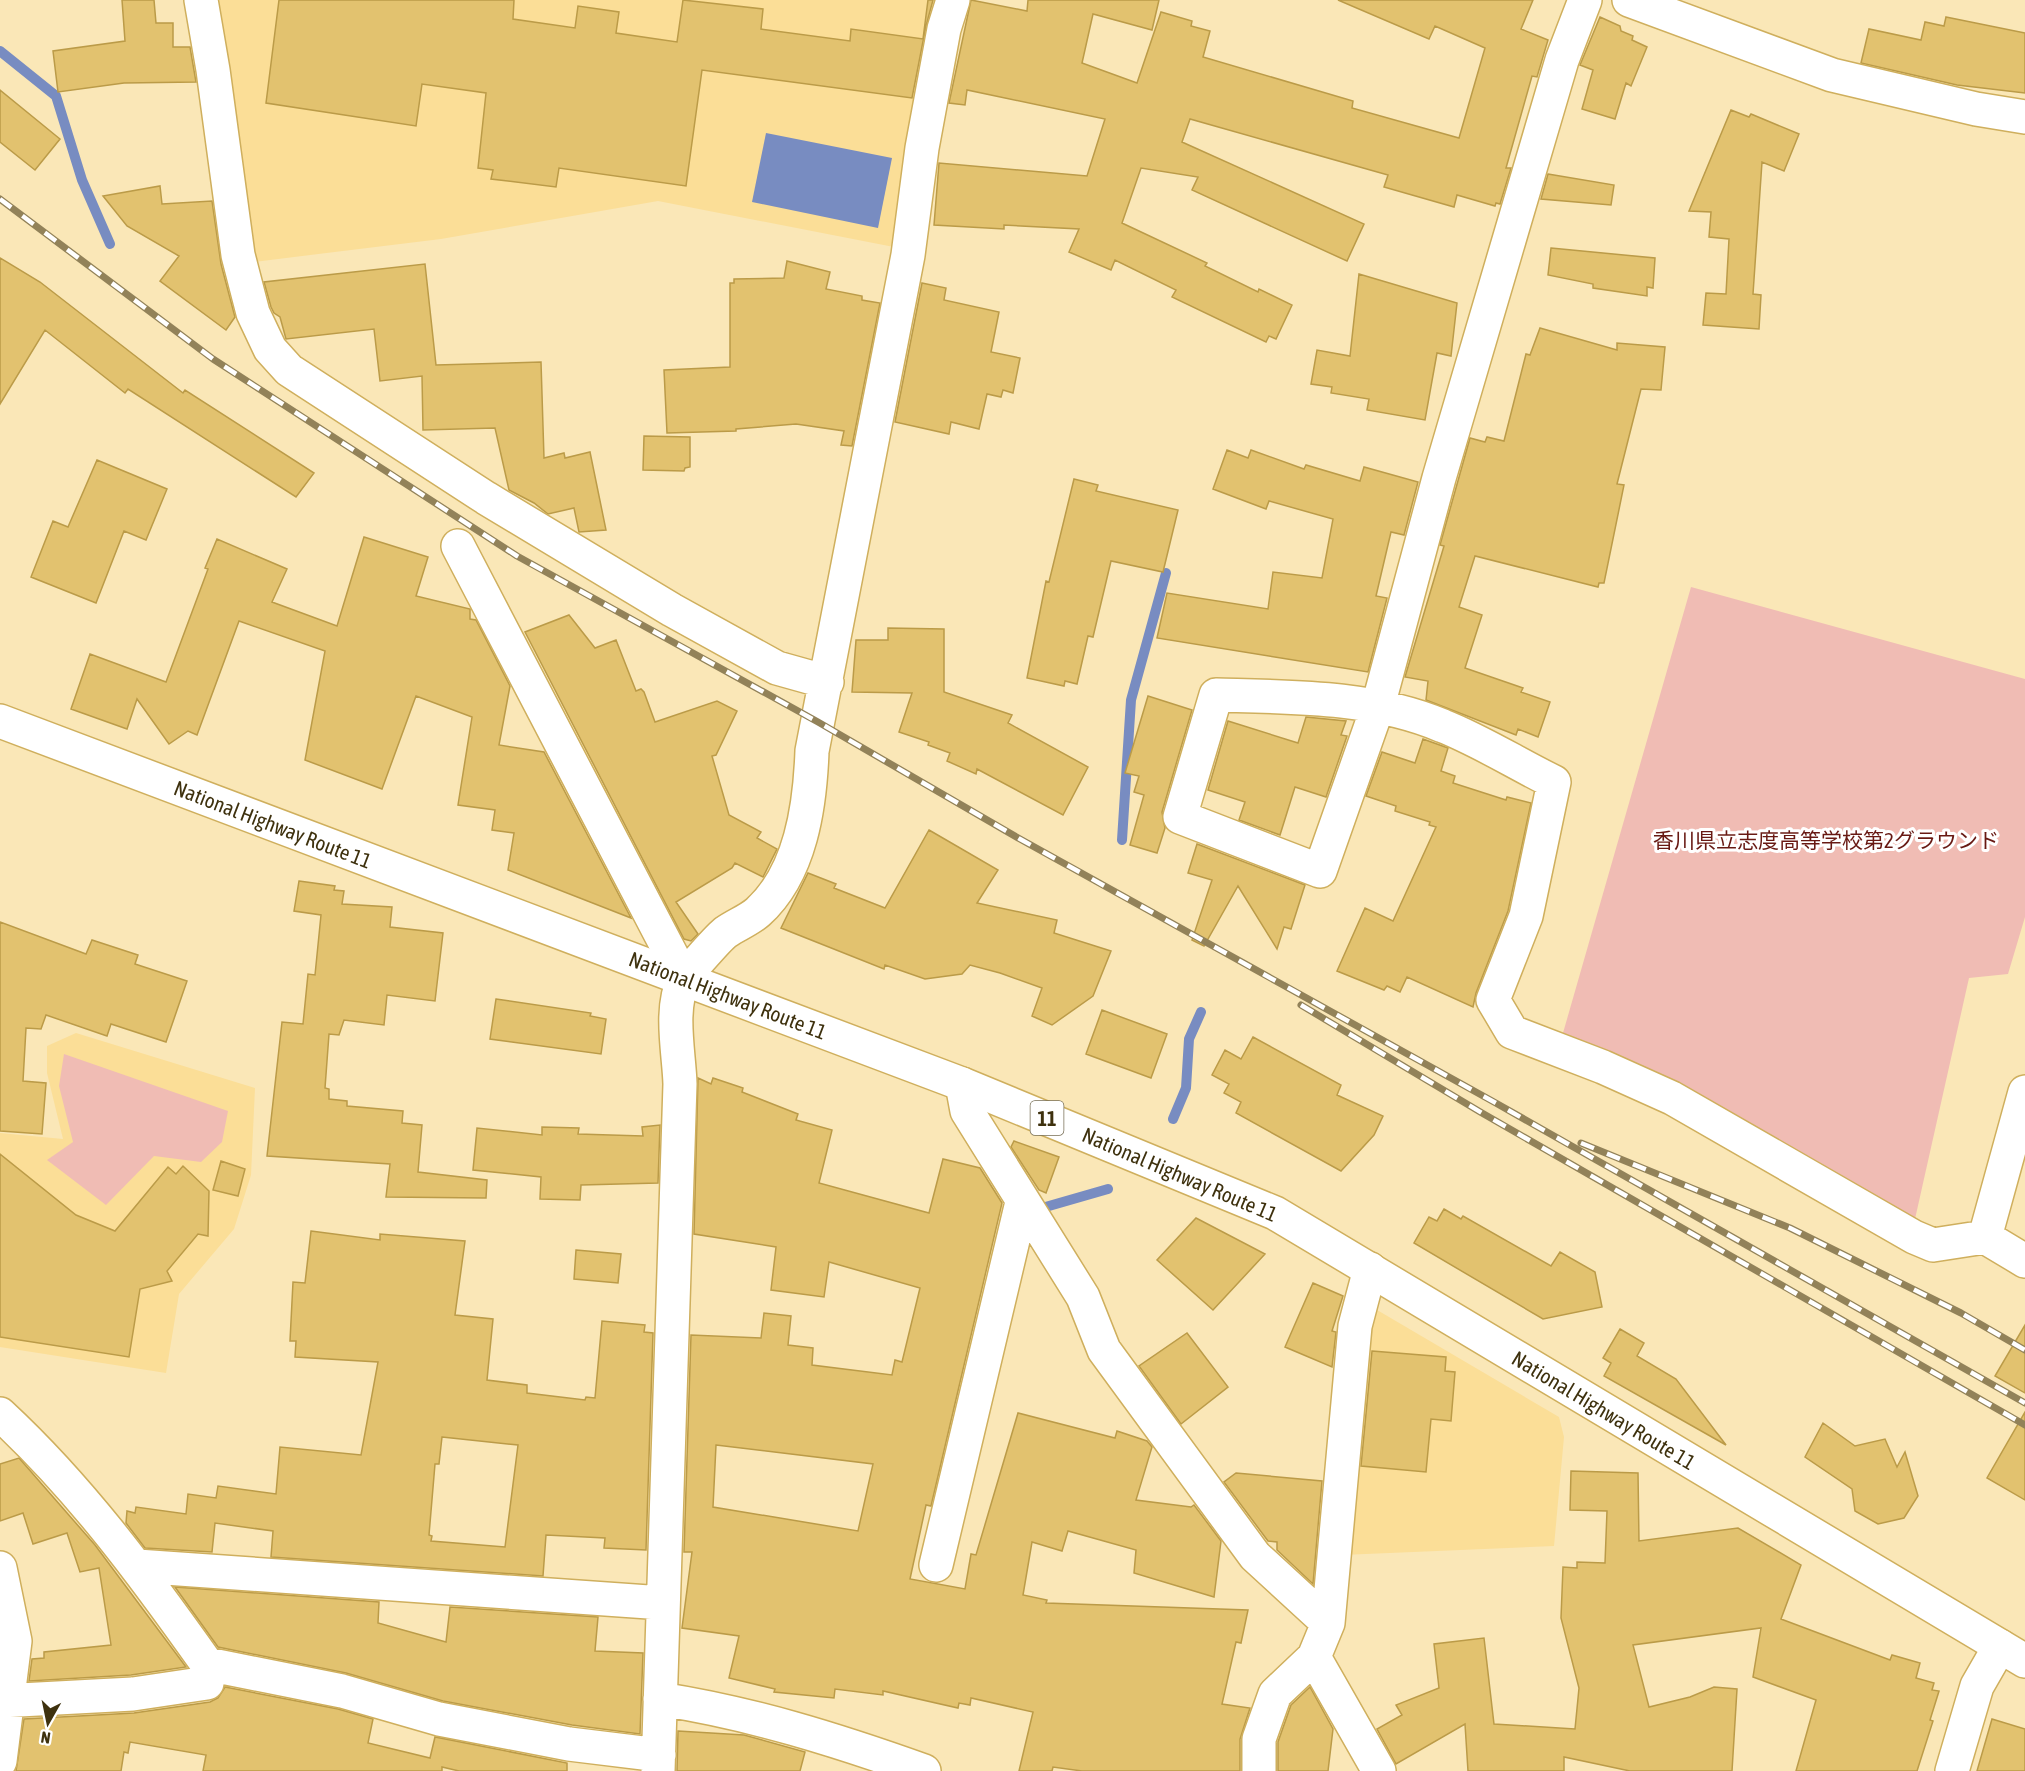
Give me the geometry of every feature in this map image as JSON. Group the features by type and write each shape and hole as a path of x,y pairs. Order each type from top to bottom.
{"main road":[{"path":"201,0 213,70 238,255 253,313 270,349 276,356 289,370 486,498 662,604 777,668 827,682"},
{"path":"207,1664 342,1691 439,1719 658,1763 680,1084 676,1005 684,979 724,933 756,913 777,891 794,857 810,794 812,752 908,255 922,148 944,29 952,0"},
{"path":"1585,0 1562,60 1446,455 1378,706 1320,871 1180,817 1216,695 1286,697 1378,706 1443,725 1554,782 1526,916 1493,1000 1512,1032 1603,1066 1672,1098 1933,1245 1986,1237 2025,1261"},
{"path":"1629,0 1832,75 1976,109 2025,117"},
{"path":"458,546 684,979"},
{"name":"National Highway Route 11","path":"0,721 962,1084 1275,1213 2013,1653"},
{"path":"962,1084 967,1111 1083,1297 1104,1350 1255,1556 1328,1623"},
{"path":"1986,1237 2025,1092"},
{"path":"936,1565 1022,1202"},
{"path":"1259,1771 1259,1739 1275,1694 1314,1657 1328,1623 1355,1326 1370,1269"},
{"path":"0,1414 43,1453 137,1566 207,1664 207,1683 133,1694 4,1702"},
{"path":"137,1566 663,1603"},
{"path":"0,1568 15,1641 4,1702 0,1761"},
{"path":"1952,1771 1977,1686 2013,1653"},
{"path":"1314,1657 1379,1771"},
{"path":"660,1699 721,1708 837,1740 924,1771"}],"shaded area":[{"path":"213,0 944,0 899,248 658,201 441,239 253,262"},
{"path":"76,1033 255,1088 251,1175 234,1229 179,1294 166,1373 0,1347 0,1133 63,1139 47,1073 47,1046"},
{"path":"1372,1307 1559,1417 1564,1437 1554,1546 1342,1555"}],"green space":[{"name":"香川県立志度高等学校第2グラウンド","path":"1691,587 2025,679 2025,917 2008,974 1969,978 1915,1219 1685,1086 1563,1033"},
{"path":"64,1054 228,1111 222,1142 201,1162 154,1156 106,1205 47,1160 73,1142 59,1086"}],"water":[{"path":"766,133 892,158 878,228 752,202"}],"building":[{"path":"122,0 154,0 156,23 173,23 173,47 190,47 196,82 124,83 58,92 53,51 125,41"},
{"path":"279,0 514,0 513,19 575,28 578,6 619,12 616,33 677,42 683,0 763,9 761,29 850,41 851,29 923,39 928,0 933,0 912,98 702,70 686,186 559,168 556,187 491,179 493,170 478,168 486,93 422,84 416,126 266,103"},
{"path":"971,0 1027,11 1028,0 1159,0 1152,30 1093,14 1082,63 1137,83 1161,12 1192,21 1191,26 1210,31 1203,57 1353,101 1352,108 1459,138 1485,48 1435,26 1429,39 1338,0 1533,0 1521,29 1548,40 1537,77 1532,76 1506,168 1511,168 1500,204 1496,203 1495,206 1457,195 1454,207 1384,187 1388,175 1190,119 1182,142 1364,224 1347,261 1192,190 1198,177 1141,168 1122,223 1207,263 1205,266 1258,292 1259,289 1292,305 1276,339 1269,336 1266,342 1172,297 1176,290 1115,260 1111,270 1069,252 1079,229 1004,225 1004,229 934,225 939,163 1087,176 1105,119 967,90 965,105 949,103"},
{"path":"1600,17 1620,26 1621,31 1633,36 1632,40 1647,47 1631,86 1626,83 1615,119 1582,109 1593,70 1580,65"},
{"path":"1946,17 2025,33 2025,93 1957,85 1861,63 1869,29 1921,40 1925,22 1944,26"},
{"path":"0,90 60,139 35,170 0,142"},
{"path":"1731,110 1749,117 1751,114 1799,134 1784,171 1762,162 1753,294 1761,295 1759,329 1703,325 1706,293 1726,294 1729,239 1709,237 1711,212 1689,211"},
{"path":"1548,174 1614,185 1611,205 1541,199"},
{"path":"160,186 162,204 212,201 221,264 235,317 226,330 160,281 179,256 127,226 103,196"},
{"path":"1551,248 1655,258 1653,288 1647,287 1647,296 1593,288 1593,284 1548,275"},
{"path":"0,258 40,282 183,393 185,390 314,473 296,497 128,389 125,393 45,330 0,404"},
{"path":"787,261 830,272 826,289 862,296 862,300 880,303 852,446 841,445 844,431 796,424 736,429 736,431 667,433 664,370 730,367 730,283 734,283 734,279 784,278"},
{"path":"425,264 436,365 541,362 544,458 564,453 565,458 590,452 606,530 579,532 574,508 548,514 534,503 509,490 495,428 423,430 422,376 380,381 374,329 286,339 280,317 271,307 264,282"},
{"path":"1359,274 1457,303 1451,356 1437,353 1425,420 1367,410 1369,399 1331,393 1332,387 1311,384 1317,350 1350,356"},
{"path":"922,283 946,288 944,300 999,312 991,352 1020,358 1013,393 1003,390 1001,397 987,394 979,429 951,422 949,434 895,422"},
{"path":"1540,328 1617,350 1617,343 1665,347 1661,390 1641,389 1617,484 1624,485 1604,583 1599,583 1598,587 1475,556 1459,607 1482,615 1465,668 1523,688 1521,692 1550,702 1538,737 1518,729 1516,735 1426,700 1428,681 1405,677 1444,546 1440,545 1470,438 1485,442 1487,437 1504,441 1526,354 1530,355"},
{"path":"644,436 690,437 690,467 685,468 684,471 643,470"},
{"path":"1227,450 1248,458 1251,450 1304,469 1306,465 1360,481 1364,467 1418,482 1404,535 1391,532 1376,596 1387,598 1368,672 1157,638 1167,593 1268,609 1273,572 1322,578 1333,519 1269,501 1266,509 1213,489"},
{"path":"97,460 167,489 146,540 124,531 96,603 31,577 53,521 68,527"},
{"path":"1074,479 1098,485 1096,491 1178,510 1163,572 1111,561 1093,637 1088,636 1077,684 1065,681 1064,686 1027,678 1046,581 1049,582"},
{"path":"364,537 428,557 416,596 470,609 470,619 476,620 510,686 499,745 544,752 631,918 508,870 514,833 492,830 495,810 458,805 472,717 416,696 382,789 305,760 325,651 239,621 197,735 188,731 169,744 137,699 127,729 71,709 90,654 166,682 217,539 287,569 272,602 337,626"},
{"path":"569,615 595,648 616,640 636,691 641,689 644,692 655,722 717,701 737,711 716,755 712,756 729,815 761,832 757,838 777,849 763,877 735,863 732,868 676,902 698,934 691,941 684,939 525,632"},
{"path":"888,628 944,629 944,692 1012,715 1008,723 1088,767 1063,815 977,769 976,774 947,761 950,753 928,745 929,742 899,732 912,693 852,692 856,640 888,640"},
{"path":"1148,696 1192,710 1162,812 1165,828 1157,853 1130,845 1144,795 1134,792 1139,776 1125,773"},
{"path":"1306,717 1346,721 1341,735 1347,736 1326,797 1295,787 1280,835 1239,820 1245,802 1208,790 1228,721 1298,743"},
{"path":"1423,739 1448,748 1441,771 1455,776 1453,783 1506,800 1507,797 1531,803 1508,911 1476,993 1473,1007 1407,977 1400,992 1387,986 1384,990 1337,971 1365,908 1393,921 1436,827 1429,825 1430,822 1395,811 1396,806 1366,796 1382,752 1415,763"},
{"path":"929,830 998,870 977,903 1057,920 1054,933 1111,951 1093,996 1052,1025 1032,1016 1042,988 970,965 962,974 925,979 885,965 884,969 781,928 808,873 836,884 834,888 885,908"},
{"path":"1197,844 1305,885 1291,929 1284,927 1277,949 1238,886 1204,946 1192,940 1212,880 1188,873"},
{"path":"299,881 335,886 334,890 344,891 342,904 392,907 390,927 443,933 435,1001 387,995 384,1025 344,1020 339,1035 329,1034 325,1088 329,1089 329,1099 347,1101 347,1106 403,1111 402,1123 422,1125 418,1172 487,1180 486,1198 386,1197 390,1164 267,1156 282,1022 303,1024 308,974 315,975 321,915 294,911"},
{"path":"0,922 86,954 92,940 138,955 135,964 187,981 166,1042 111,1024 107,1036 46,1015 41,1029 26,1028 23,1081 46,1083 42,1134 0,1131"},
{"path":"496,999 591,1013 590,1016 606,1019 601,1054 490,1039"},
{"path":"1102,1010 1167,1034 1151,1078 1086,1054"},
{"path":"1253,1037 1341,1085 1337,1095 1383,1116 1374,1135 1341,1171 1236,1113 1241,1102 1224,1093 1229,1084 1212,1075 1225,1050 1241,1059"},
{"path":"698,1078 711,1084 713,1078 743,1088 742,1092 798,1114 796,1120 832,1130 819,1183 929,1213 943,1159 980,1168 1002,1203 931,1506 926,1505 910,1579 965,1589 971,1554 976,1555 1018,1413 1115,1438 1117,1431 1147,1441 1152,1447 1136,1500 1191,1507 1194,1505 1221,1541 1214,1597 1134,1573 1136,1550 1068,1531 1062,1551 1032,1542 1023,1595 1047,1600 1046,1603 1248,1610 1241,1643 1236,1642 1222,1704 1250,1708 1240,1739 1240,1771 1082,1771 1053,1767 1052,1771 1019,1771 1033,1712 971,1698 970,1705 959,1703 958,1708 883,1691 883,1695 835,1689 834,1698 774,1692 775,1689 729,1678 739,1636 682,1628 692,1552 684,1552 691,1335 761,1338 764,1313 791,1316 788,1345 813,1348 812,1365 892,1375 895,1360 902,1362 920,1288 829,1262 824,1297 771,1290 776,1247 694,1234","holes":["716,1445 873,1464 858,1531 713,1507"]},
{"path":"660,1125 658,1183 581,1185 580,1200 540,1199 541,1177 473,1170 477,1128 542,1135 542,1127 579,1128 578,1134 643,1136 642,1127"},
{"path":"1014,1141 1059,1157 1046,1193 1039,1190 1011,1147"},
{"path":"0,1154 76,1215 115,1231 168,1167 176,1174 183,1166 209,1191 208,1236 198,1234 167,1271 172,1281 140,1289 129,1357 0,1337"},
{"path":"221,1161 245,1169 238,1196 213,1190"},
{"path":"1444,1209 1461,1219 1463,1216 1551,1266 1560,1252 1595,1272 1602,1307 1543,1319 1414,1243 1429,1217 1437,1221"},
{"path":"1196,1218 1265,1254 1213,1310 1157,1260"},
{"path":"311,1231 380,1240 380,1234 465,1241 455,1315 493,1319 487,1380 527,1385 527,1393 585,1400 586,1397 595,1398 602,1321 645,1325 644,1332 653,1333 646,1550 604,1548 605,1538 546,1535 543,1576 271,1557 273,1531 215,1523 212,1552 145,1548 126,1523 127,1511 135,1513 136,1507 186,1514 188,1494 216,1498 218,1486 276,1494 280,1447 361,1455 378,1362 295,1357 296,1341 290,1341 293,1282 305,1283","holes":["442,1437 518,1445 505,1547 431,1541 432,1536 429,1535 435,1464 439,1464"]},
{"path":"576,1250 621,1254 618,1283 574,1279"},
{"path":"1313,1283 1343,1296 1332,1331 1336,1332 1332,1367 1285,1347"},
{"path":"2025,1325 2025,1393 1995,1376"},
{"path":"1620,1329 1644,1343 1637,1356 1676,1379 1726,1445 1604,1376 1611,1363 1603,1358"},
{"path":"1187,1333 1228,1387 1181,1424 1139,1366"},
{"path":"1372,1351 1446,1357 1445,1371 1455,1372 1451,1421 1431,1419 1426,1472 1361,1466"},
{"path":"2025,1412 2025,1500 1987,1478"},
{"path":"1823,1423 1855,1446 1885,1439 1897,1467 1905,1452 1918,1496 1904,1518 1878,1524 1855,1511 1852,1489 1805,1457"},
{"path":"19,1458 95,1545 186,1667 131,1675 29,1681 32,1659 44,1658 44,1652 111,1645 99,1568 80,1572 67,1533 33,1544 23,1513 0,1521 0,1464"},
{"path":"1571,1471 1638,1473 1639,1541 1738,1528 1801,1565 1781,1619 1890,1660 1892,1655 1920,1663 1916,1678 1934,1683 1932,1690 1939,1691 1930,1720 1933,1721 1917,1771 1796,1771 1816,1700 1753,1677 1761,1628 1633,1645 1649,1707 1690,1697 1714,1687 1737,1689 1732,1771 1630,1771 1564,1757 1564,1771 1468,1771 1465,1724 1396,1764 1377,1729 1402,1715 1396,1705 1439,1688 1434,1644 1484,1638 1494,1724 1575,1729 1579,1688 1561,1618 1563,1567 1577,1568 1577,1562 1605,1563 1607,1511 1570,1510"},
{"path":"1236,1473 1322,1481 1313,1584 1277,1550 1277,1542 1268,1541 1224,1482"},
{"path":"175,1587 379,1602 378,1623 446,1642 450,1607 598,1617 595,1651 643,1653 640,1734 572,1725 443,1701 346,1673 218,1647"},
{"path":"225,1687 338,1709 373,1719 368,1743 430,1758 435,1737 567,1763 567,1771 459,1771 442,1767 442,1771 203,1771 206,1755 130,1742 128,1753 124,1752 121,1771 16,1771 24,1719 134,1713 210,1702 218,1698"},
{"path":"1310,1687 1333,1729 1328,1771 1278,1771 1278,1742 1291,1705"},
{"path":"1992,1719 2025,1729 2025,1771 1977,1771"},
{"path":"678,1731 744,1735 805,1752 800,1771 677,1771"}],"waterway":[{"path":"0,51 56,96 82,180 110,244"},
{"path":"1122,840 1131,700 1166,573"},
{"path":"1173,1119 1186,1088 1189,1039 1201,1012"},
{"path":"1035,1210 1108,1189"}],"railway":[{"path":"0,199 213,359 517,556 818,722 1020,839 1494,1102 2025,1403"},
{"path":"1301,1005 1482,1113 2025,1425"},
{"path":"1581,1143 1790,1228 1961,1313 2025,1350"}]}
